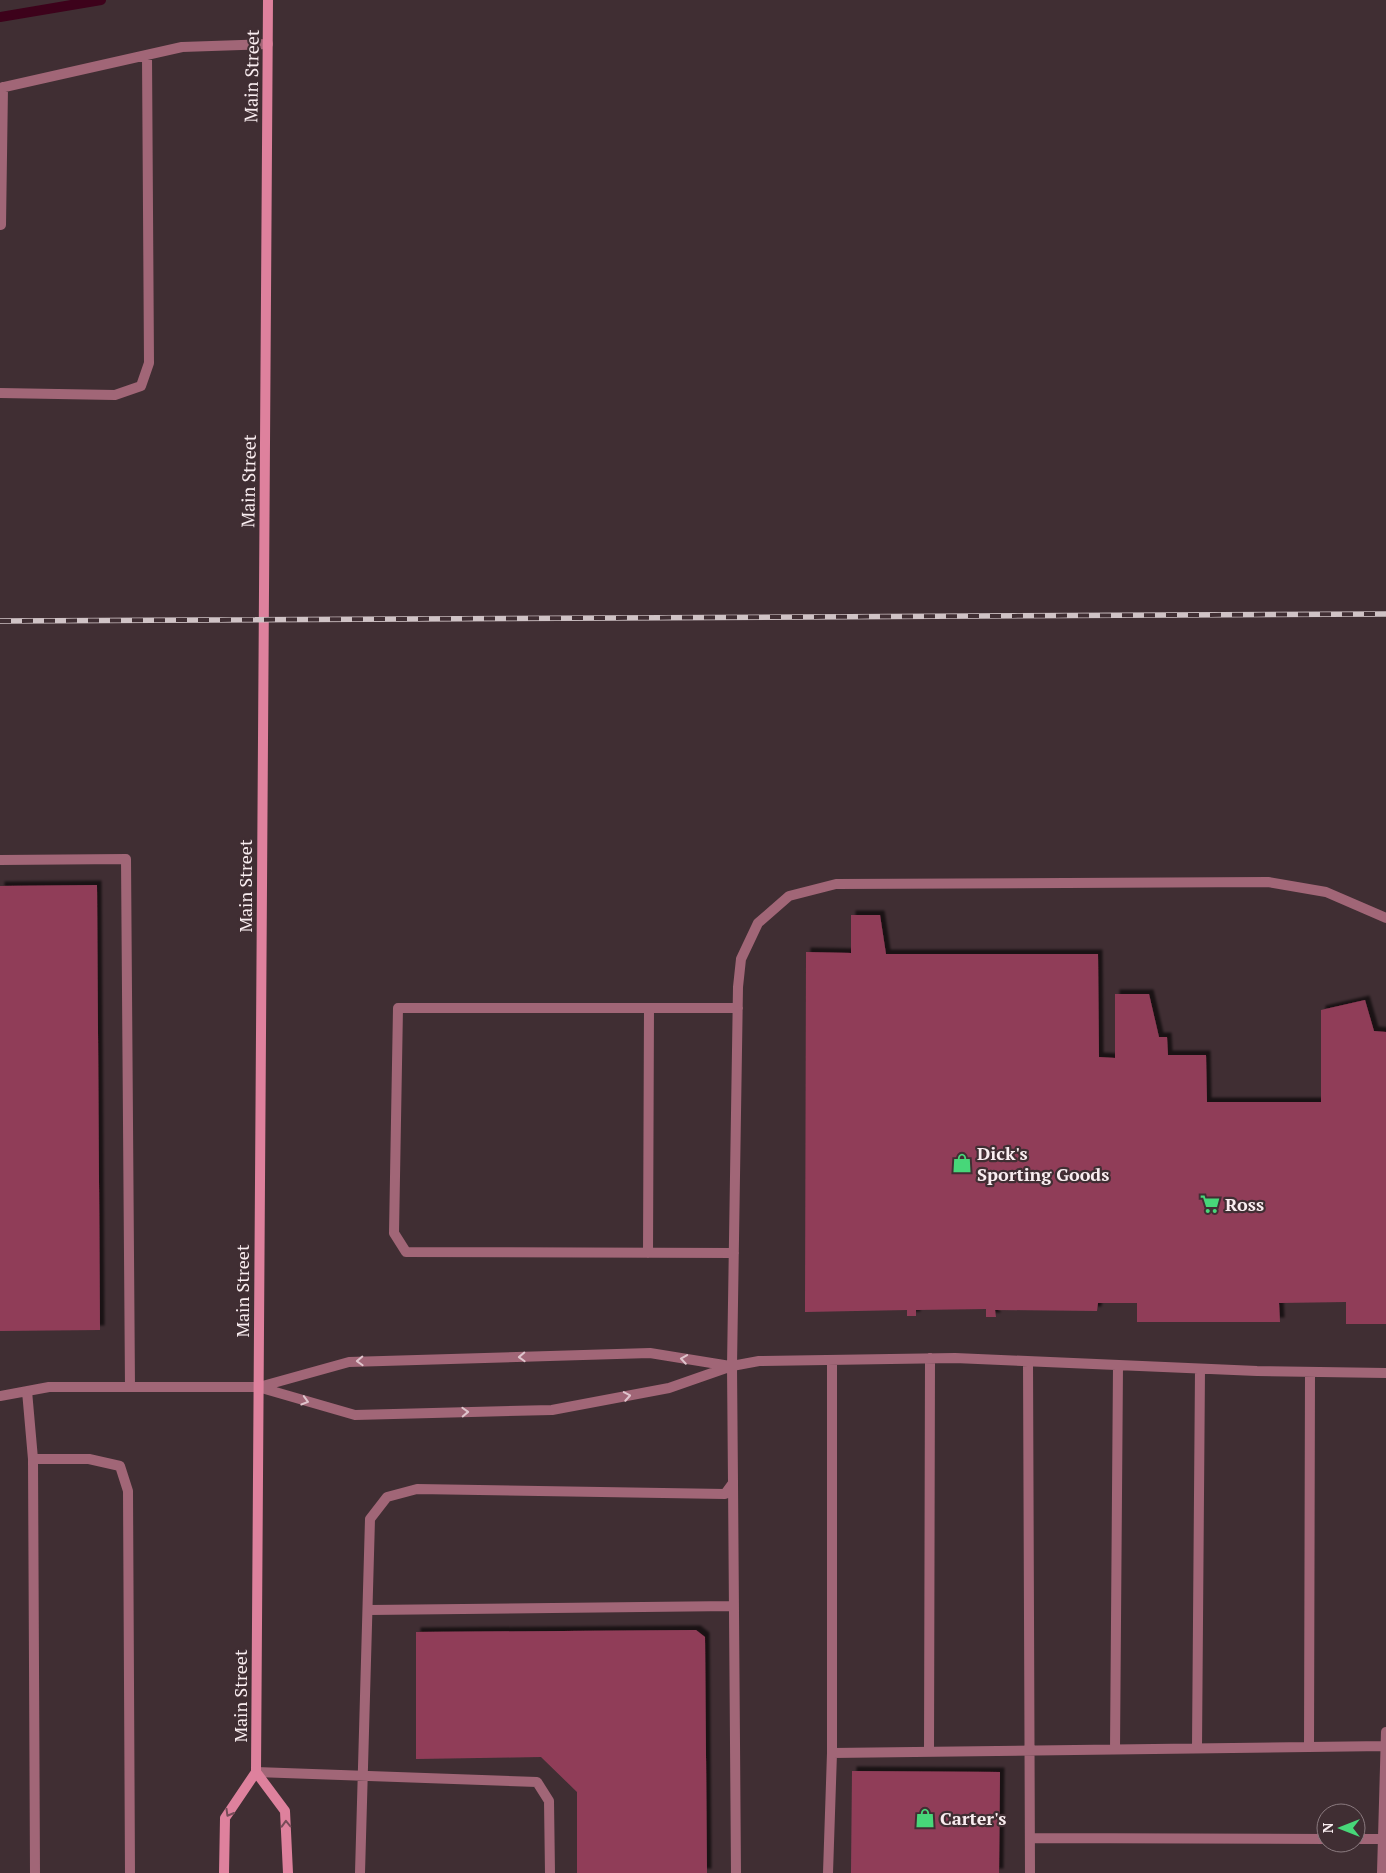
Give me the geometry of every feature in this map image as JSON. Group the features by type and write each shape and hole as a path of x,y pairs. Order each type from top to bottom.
{"street":[{"name":"Main Street","path":"256,1772 268,0"},
{"path":"224,1873 225,1818 256,1772 285,1811 288,1873"}],"lane":[{"path":"1,225 2,88 182,47 268,44"},
{"path":"0,393 115,395 141,386 149,363 147,56"},
{"path":"0,860 126,860 130,1387"},
{"path":"736,1873 732,1366 738,1008 741,959 758,923 789,896 836,884 1268,882 1326,892 1386,918"},
{"path":"734,1253 406,1252 394,1233 398,1008 738,1008"},
{"path":"648,1253 649,1008"},
{"path":"0,1396 49,1387 258,1387 349,1362 650,1353 732,1366"},
{"path":"258,1387 355,1415 552,1410 669,1388 732,1366 759,1361 930,1358 1200,1369 1386,1373"},
{"path":"929,1751 930,1358"},
{"path":"828,1873 832,1753 832,1360"},
{"path":"1028,1362 1030,1873"},
{"path":"1115,1748 1118,1366"},
{"path":"1197,1748 1200,1369"},
{"path":"1310,1372 1310,1747"},
{"path":"27,1391 33,1459 35,1873"},
{"path":"33,1459 89,1459 120,1466 128,1491 130,1873"},
{"path":"360,1873 369,1610 370,1519 387,1497 417,1489 725,1494 733,1483"},
{"path":"369,1610 733,1606"},
{"path":"1382,1873 1386,1732"},
{"path":"832,1753 1386,1746"},
{"path":"256,1772 537,1782 550,1800 550,1873"},
{"path":"1030,1838 1316,1839"},
{"path":"1366,1839 1383,1840"}],"building":[{"path":"97,885 100,1330 0,1331 0,886"},
{"path":"851,915 880,915 886,954 1098,954 1099,1057 1115,1058 1115,994 1149,994 1159,1037 1167,1037 1168,1055 1206,1055 1207,1102 1321,1102 1321,1010 1365,1000 1374,1031 1386,1032 1386,1324 1346,1324 1346,1302 1279,1303 1280,1322 1137,1322 1137,1303 1098,1303 1097,1311 995,1310 996,1317 986,1317 986,1309 916,1310 916,1316 907,1316 907,1310 805,1312 806,952 851,953"},
{"path":"696,1630 705,1637 707,1873 577,1873 577,1792 541,1757 416,1759 416,1632"},
{"path":"852,1771 1000,1772 999,1873 851,1873"}],"waterway":[{"path":"0,17 101,0"}],"railway":[{"path":"0,621 1386,614"}],"place":[{"name":"Dick's Sporting Goods","path":"962,1163"},
{"name":"Ross","path":"1210,1204"},
{"name":"Carter's","path":"925,1818"}]}
